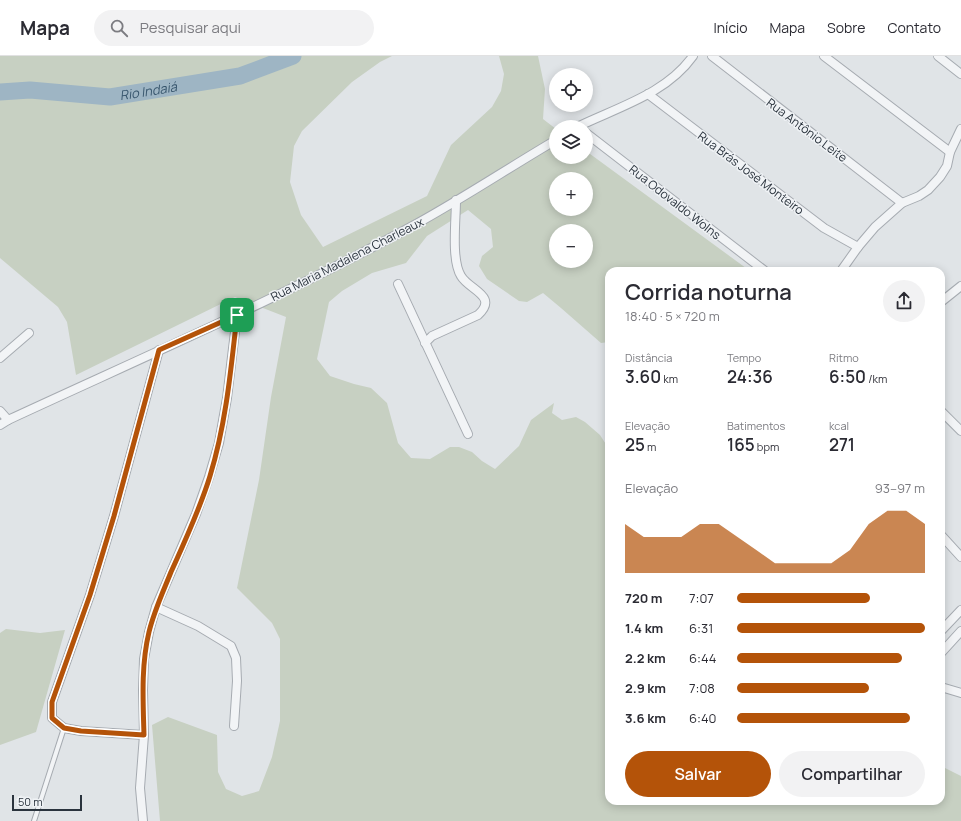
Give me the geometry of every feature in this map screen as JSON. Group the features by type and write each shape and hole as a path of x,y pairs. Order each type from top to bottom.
{"street":[{"path":"593,120 648,94 670,80 679,73 693,56"},
{"name":"Rua Antônio Leite","path":"712,56 902,202"},
{"path":"824,56 950,152"},
{"path":"938,56 961,74"},
{"name":"Rua Brás José Monteiro","path":"648,94 824,228 858,246"},
{"path":"844,267 858,246 875,226 902,202 919,196 928,190 940,177 947,166 950,152 961,129"},
{"name":"Rua Odovaldo Wolns","path":"593,138 759,267"},
{"name":"Rua Maria Madalena Charleaux","path":"0,425 237,315 405,230 549,144"},
{"path":"425,343 432,336 478,315 483,311 486,304 481,293 468,285 461,277 456,261 456,200"},
{"path":"398,284 468,434"},
{"path":"945,300 959,291"},
{"path":"143,821 140,788 144,735 142,690 144,659 149,632 156,607 196,514 219,443 228,398 237,315"},
{"path":"0,358 29,333"},
{"path":"144,735 81,731 64,728 52,718 52,702 92,588 114,516 159,350"},
{"path":"0,411 8,420"},
{"path":"945,415 961,431"},
{"path":"945,539 961,557"},
{"path":"156,607 198,626 231,646 236,658 237,681 234,726"},
{"path":"945,627 961,610"},
{"path":"945,649 961,631"},
{"path":"945,689 961,692"}],"lane":[{"path":"34,821 64,728"}],"green space":[{"path":"0,56 392,56 380,62 352,82 302,131 294,146 290,182 301,215 323,247 427,196 451,145 492,107 501,91 504,74 499,56 538,56 545,89 543,119 549,124 549,164 593,164 593,156 745,267 605,267 605,342 601,343 543,293 527,302 519,301 487,279 479,266 482,256 493,247 491,229 468,210 427,236 406,263 372,273 342,291 329,302 317,359 330,376 371,388 387,403 398,443 411,458 430,459 450,447 459,447 472,452 482,461 495,469 519,446 531,420 554,403 552,413 562,420 576,417 585,422 600,435 605,443 605,805 945,805 945,768 961,776 961,821 160,821 152,725 168,717 217,735 218,772 226,789 242,796 259,791 272,757 280,721 280,639 272,623 237,588 259,480 271,397 286,317 235,297 76,375 67,322 58,307 0,258"},
{"path":"6,629 40,633 65,630 36,732 0,745 0,633"}],"waterway":[{"name":"Rio Indaiá","path":"0,92 30,90 110,97 240,76 293,56"}],"route":[{"path":"237,315 228,398 219,443 196,514 156,607 149,632 144,659 142,690 144,735 81,731 64,728 52,718 52,702 90,595 114,516 159,350 237,315"}]}
